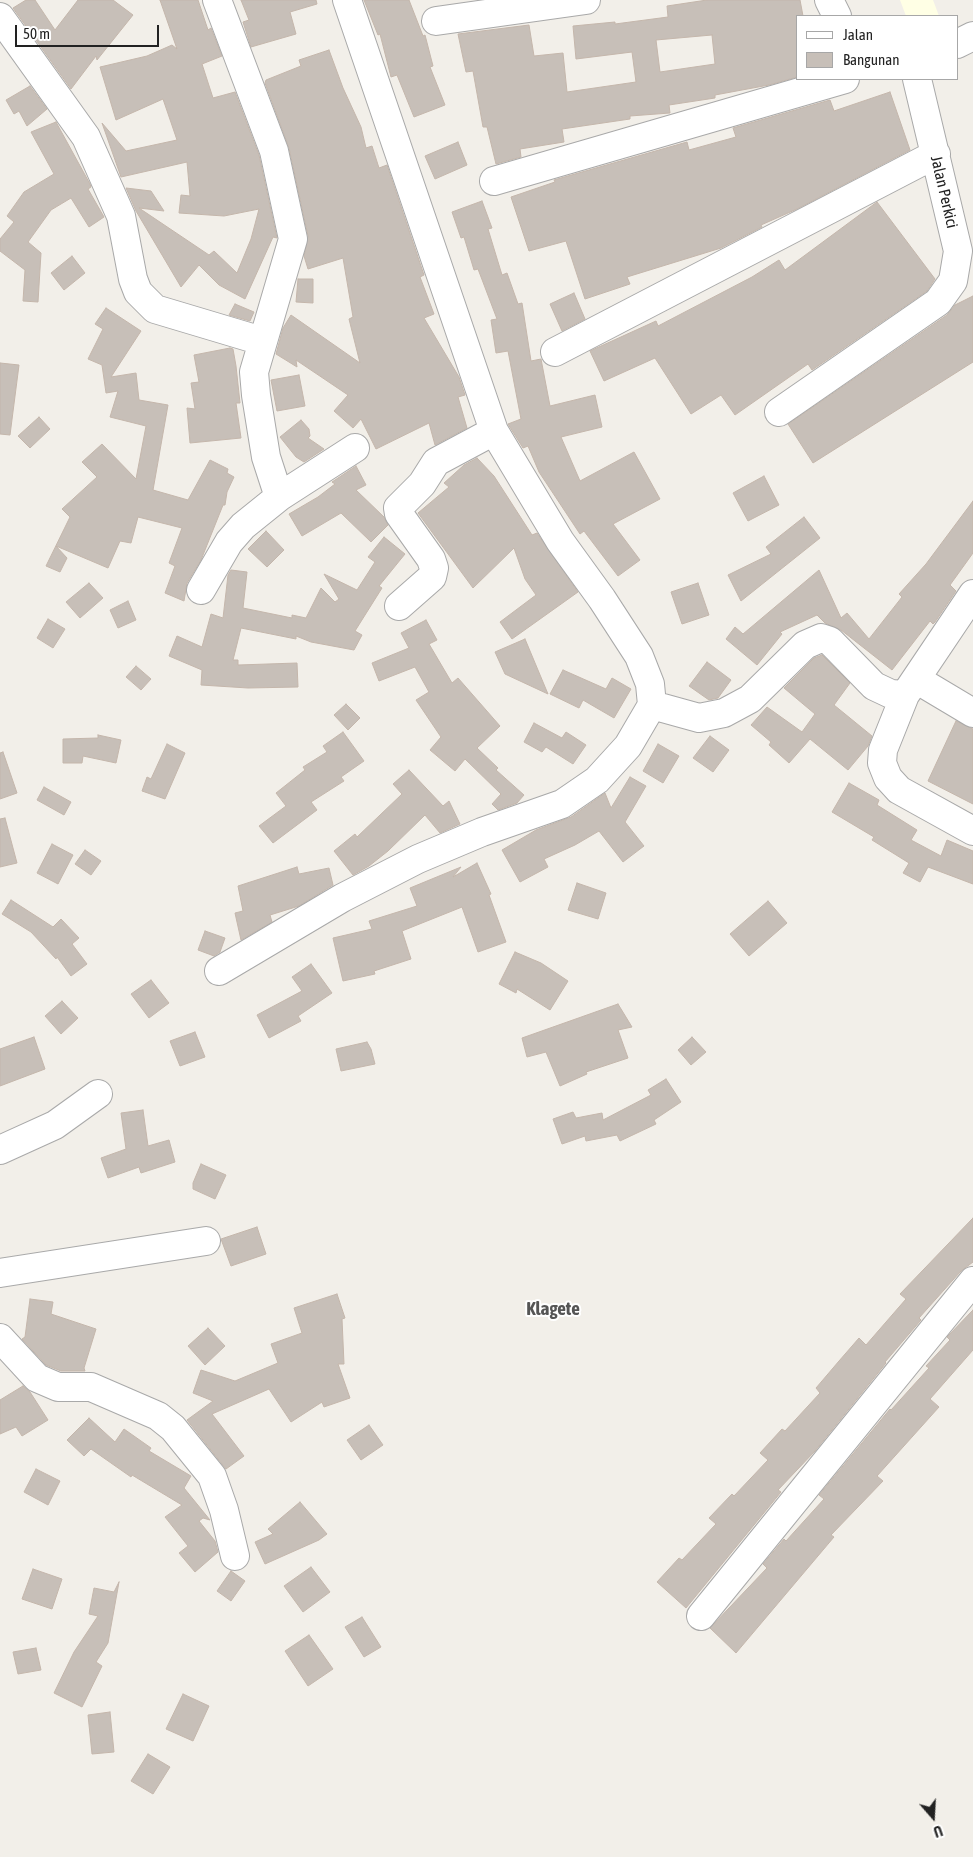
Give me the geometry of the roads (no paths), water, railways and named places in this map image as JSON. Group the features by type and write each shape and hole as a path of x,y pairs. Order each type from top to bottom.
{"street":[{"path":"217,0 274,151 293,239 254,372 266,457 279,498"},
{"path":"219,971 342,898 418,859 482,832 562,804 597,780 628,746 652,705 650,684 639,656 602,599 560,541 494,431 347,0"},
{"path":"436,21 586,0"},
{"path":"829,0 836,15"},
{"path":"0,17 73,115 86,137 122,216 133,278 138,292 155,309 262,341"},
{"path":"958,44 973,36"},
{"path":"494,181 843,80"},
{"name":"Jalan Perkici","path":"779,412 938,302 953,281 958,251 936,154 917,87 917,80"},
{"path":"555,352 936,154"},
{"path":"399,606 432,576 434,568 431,559 399,514 398,508 422,484 436,462 494,431"},
{"path":"201,590 218,558 243,526 279,498 355,448"},
{"path":"973,594 910,687 883,750 882,763 888,778 899,790 973,831"},
{"path":"652,705 699,718 724,713 750,699 805,645 820,638 830,641 874,686 891,694 910,687 973,713"},
{"path":"0,1150 55,1125 98,1094"},
{"path":"0,1273 206,1241"},
{"path":"701,1616 973,1281"},
{"path":"0,1338 37,1378 58,1387 91,1387 158,1416 173,1428 212,1476 224,1510 235,1556"}],"district":[{"name":"Klagete","path":"553,1309"}]}
